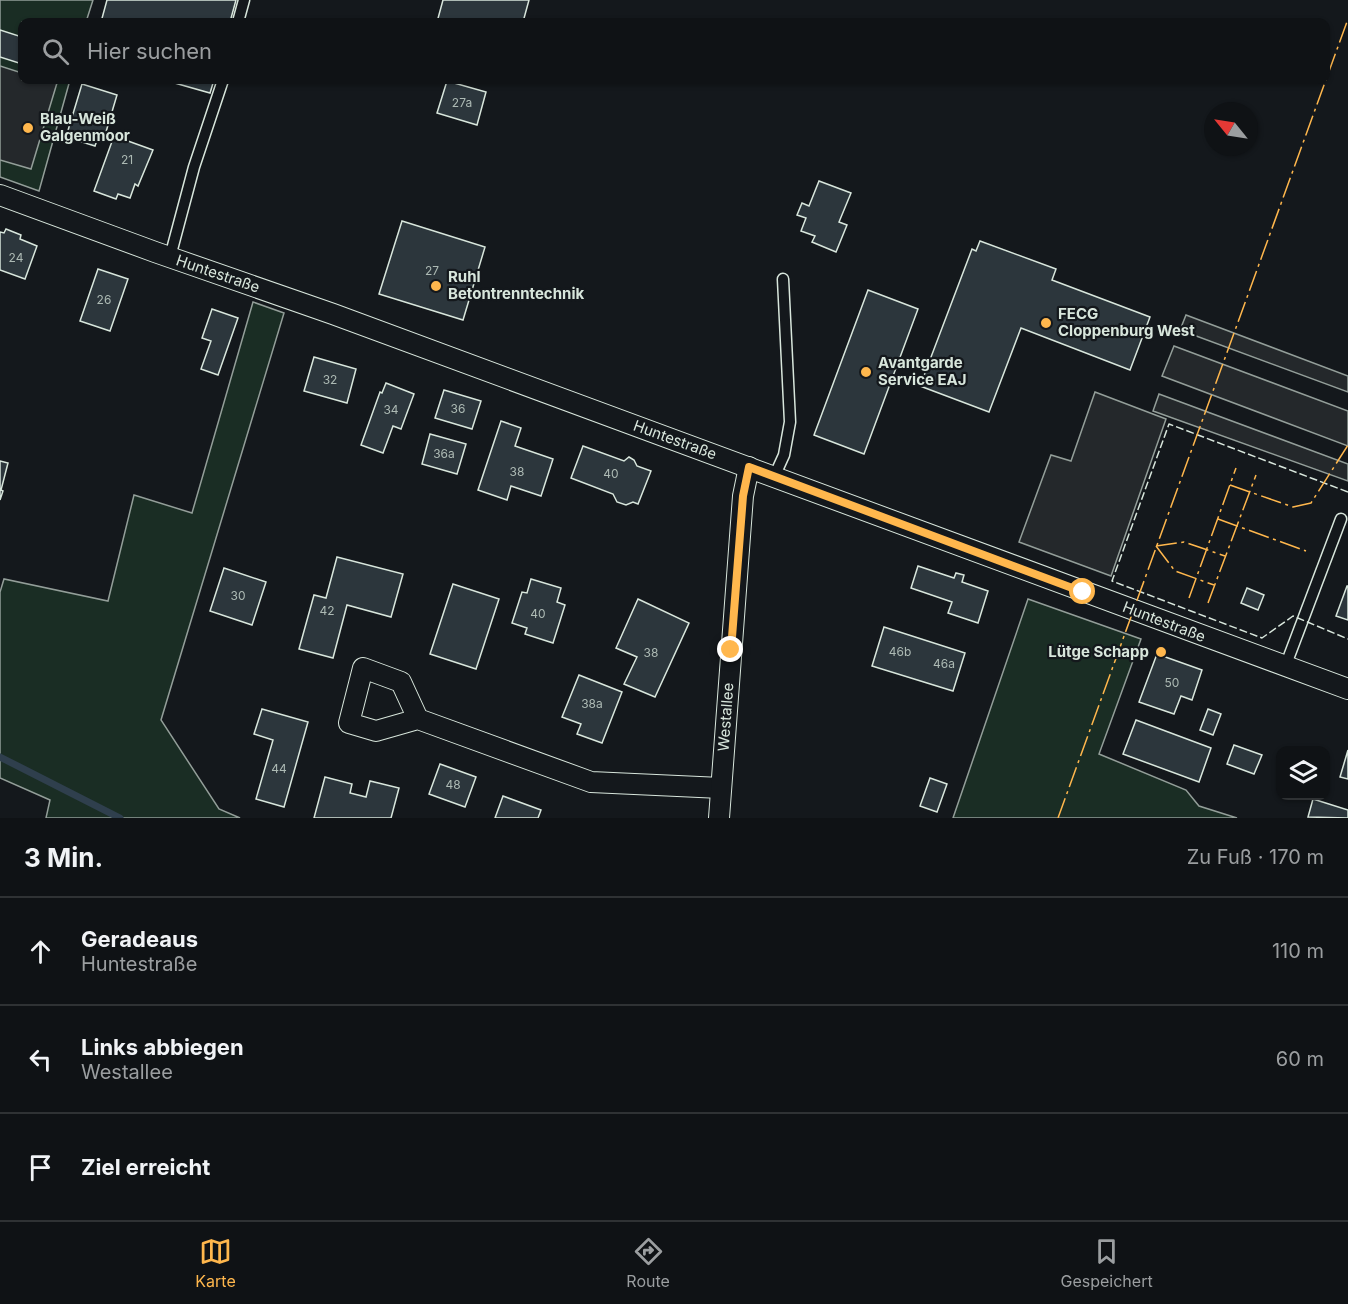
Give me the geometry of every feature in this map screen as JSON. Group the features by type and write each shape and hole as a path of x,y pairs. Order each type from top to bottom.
{"street":[{"name":"Huntestraße","path":"0,195 324,310 1348,690"},
{"name":"Westallee","path":"719,818 743,496 749,467"},
{"path":"418,719 591,782 721,788"}],"lane":[{"path":"239,18 244,0"},
{"path":"170,257 195,167 222,84"},
{"path":"774,477 784,455 790,422 783,279"},
{"path":"1285,667 1341,519"}],"green space":[{"name":"Blau-Weiß Galgenmoor","path":"0,0 93,0 87,18 18,18 18,84 69,84 39,191 0,177"},
{"path":"253,302 284,313 161,720 219,809 240,818 46,818 50,800 0,778 0,592 4,579 108,601 134,495 192,513"},
{"path":"1028,599 1141,639 1099,754 1186,790 1199,806 1237,818 953,818"}],"shaded area":[{"path":"0,66 18,72 18,84 57,84 31,169 0,160"},
{"path":"1186,315 1348,376 1348,392 1180,330"},
{"path":"1174,346 1348,411 1348,446 1162,376"},
{"path":"1095,392 1166,419 1111,576 1019,542 1051,455 1071,461"},
{"path":"1159,394 1348,464 1348,481 1153,411"}],"building":[{"path":"107,0 236,0 231,18 102,18"},
{"path":"443,0 529,0 524,18 438,18"},
{"path":"0,30 18,36 18,63 0,57"},
{"path":"82,84 117,95 103,142 97,140 95,146 66,137"},
{"path":"178,84 213,84 210,93"},
{"path":"446,84 458,84 486,92 477,125 437,113"},
{"path":"114,136 153,150 138,186 135,184 130,198 118,194 116,199 94,191"},
{"path":"819,181 851,193 839,222 847,225 836,252 812,242 815,236 801,231 806,218 797,215 802,203 809,206"},
{"path":"402,221 485,247 463,320 379,294"},
{"path":"6,229 21,235 20,239 37,246 25,279 0,270 0,232 4,233"},
{"name":"FECG Cloppenburg West","path":"980,241 1056,269 1052,280 1150,317 1130,370 1021,328 989,412 920,386 972,249 976,251"},
{"path":"98,269 128,279 110,331 80,321"},
{"name":"Avantgarde Service EAJ","path":"868,290 918,309 864,454 814,435"},
{"path":"212,309 238,318 218,375 201,369 211,341 202,338"},
{"path":"314,357 356,369 347,403 304,391"},
{"path":"386,383 414,394 401,429 393,426 383,453 361,445 380,392 382,393"},
{"path":"444,390 481,401 472,429 435,418"},
{"path":"501,421 521,428 515,446 553,459 541,496 511,486 507,500 478,490"},
{"path":"430,434 466,444 457,474 422,464"},
{"path":"583,446 624,461 629,457 637,466 651,471 638,504 633,502 626,505 617,502 613,494 571,478"},
{"path":"0,461 8,463 0,500"},
{"path":"337,557 403,574 391,617 347,605 333,658 299,649 314,595 326,598"},
{"path":"918,566 954,578 956,573 964,575 962,582 988,591 978,623 948,613 952,602 911,588"},
{"path":"224,568 266,582 252,625 210,611"},
{"path":"531,579 561,588 557,602 565,605 553,643 525,634 527,628 512,623 522,592 527,593"},
{"path":"453,584 499,599 476,669 430,654"},
{"path":"1348,586 1348,620 1336,616"},
{"path":"1247,588 1264,595 1258,610 1241,603"},
{"path":"638,599 689,623 655,697 624,684 637,657 616,648"},
{"path":"884,627 965,653 953,691 872,666"},
{"path":"1157,654 1202,670 1192,700 1181,696 1174,714 1139,702"},
{"path":"579,675 622,692 602,743 577,734 581,724 562,717"},
{"path":"262,709 308,722 284,807 256,799 273,740 254,734"},
{"path":"1208,709 1221,714 1213,735 1200,730"},
{"path":"1136,720 1211,748 1199,782 1123,754"},
{"path":"1234,745 1262,755 1254,774 1227,764"},
{"path":"1348,750 1348,779 1340,777"},
{"path":"440,764 476,777 465,807 429,794"},
{"path":"325,777 352,784 350,793 366,797 370,781 399,788 391,818 314,818"},
{"path":"930,778 947,784 937,812 920,806"},
{"path":"503,796 541,810 538,818 495,818"},
{"path":"1313,800 1348,810 1348,818 1308,817"}],"waterway":[{"path":"0,757 120,818"}],"fence":[{"path":"1348,492 1169,424 1112,581 1262,638 1293,616 1348,639"}],"power":[{"path":"1330,69 1348,19"},
{"path":"1058,818 1324,84"},
{"path":"1230,485 1293,507 1311,503 1348,445"},
{"path":"1189,598 1236,468"},
{"path":"1208,603 1256,475"},
{"path":"1218,519 1306,551"},
{"path":"1156,546 1184,542 1225,556"},
{"path":"1156,546 1175,571 1214,585"}],"place":[{"name":"Blau-Weiß Galgenmoor","path":"28,128"},
{"name":"Ruhl Betontrenntechnik","path":"436,286"},
{"name":"FECG Cloppenburg West","path":"1046,323"},
{"name":"Avantgarde Service EAJ","path":"866,372"},
{"name":"Lütge Schapp","path":"1161,652"}],"route":[{"path":"731,650 744,484 749,467 1083,592"}]}
